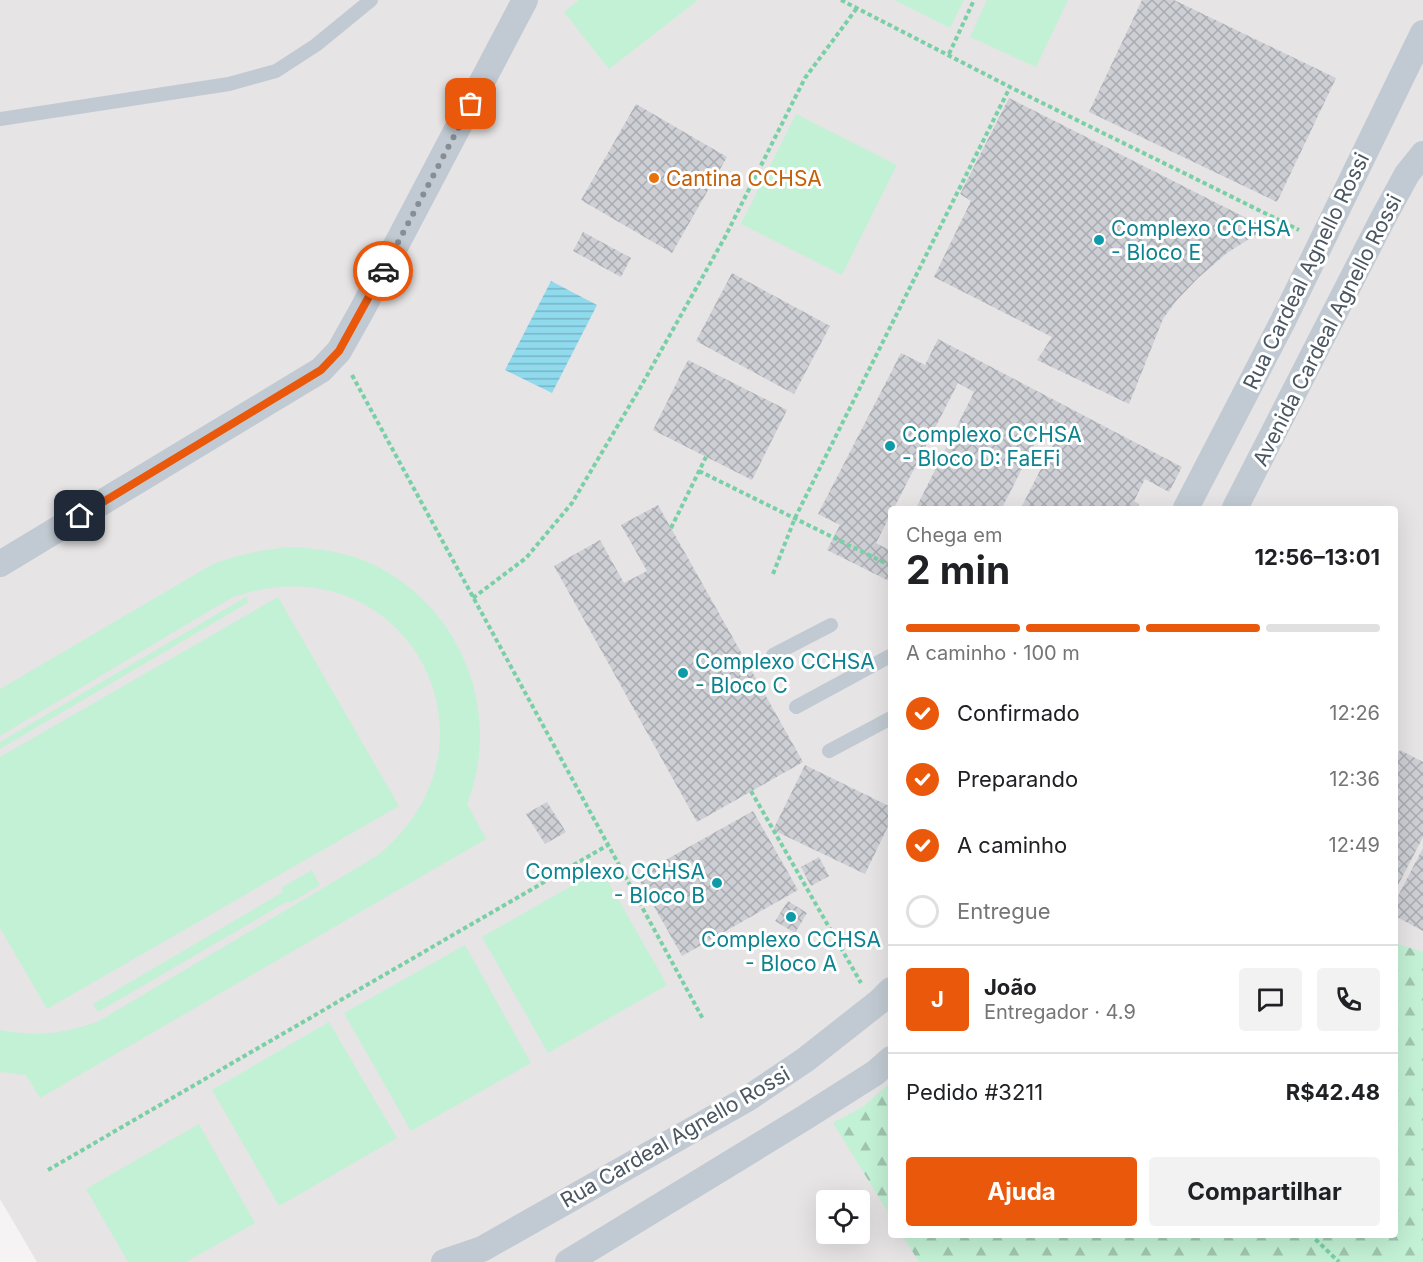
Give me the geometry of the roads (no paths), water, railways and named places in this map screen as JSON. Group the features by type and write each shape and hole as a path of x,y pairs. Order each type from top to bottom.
{"street":[{"path":"0,564 321,370 339,351 525,0"},
{"name":"Rua Cardeal Agnello Rossi","path":"1187,506 1283,321 1423,33"},
{"name":"Avenida Cardeal Agnello Rossi","path":"1236,506 1381,222 1407,174 1423,154"},
{"name":"Rua Cardeal Agnello Rossi","path":"444,1262 482,1249 747,1099 805,1060 886,995"},
{"path":"568,1262 804,1118 875,1073 888,1062"}],"lane":[{"path":"0,119 229,84 276,71 316,45 371,0"},
{"path":"772,655 831,625"},
{"path":"796,707 888,657"},
{"path":"829,751 888,720"}],"water":[{"path":"551,281 597,305 552,393 505,370"}],"place":[{"name":"Cantina CCHSA","path":"654,178"},
{"name":"Complexo CCHSA - Bloco E","path":"1099,240"},
{"name":"Complexo CCHSA - Bloco D: FaEFi","path":"890,446"},
{"name":"Complexo CCHSA - Bloco C","path":"683,673"},
{"name":"Complexo CCHSA - Bloco B","path":"717,883"},
{"name":"Complexo CCHSA - Bloco A","path":"791,917"}]}
